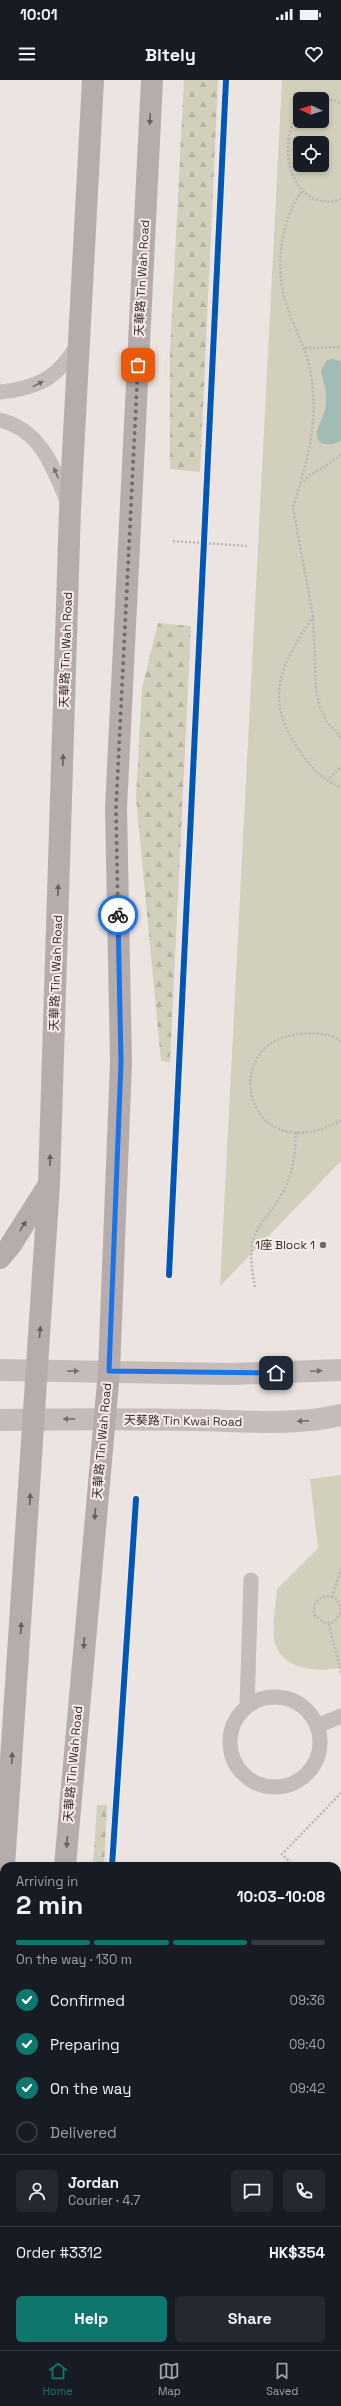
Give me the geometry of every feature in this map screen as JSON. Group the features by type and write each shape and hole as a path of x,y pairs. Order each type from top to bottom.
{"main road":[{"name":"天華路 Tin Wah Road","path":"4,1862 49,1184 70,509 93,80"},
{"name":"天華路 Tin Wah Road","path":"65,1862 109,1371 121,1062 116,808 152,80"},
{"path":"0,1258 10,1246 49,1184"}],"street":[{"path":"0,1370 231,1374 341,1370"},
{"name":"天葵路 Tin Kwai Road","path":"0,1420 104,1419 270,1423 315,1421 341,1415"}],"lane":[{"path":"0,392 32,387 46,380 59,370 70,358 79,342"},
{"path":"0,420 30,434 43,448 52,464 70,509"},
{"path":"247,1706 251,1580"},
{"path":"273,1697 287,1698 299,1704 310,1714 317,1726 319,1747 312,1767 302,1777 290,1784 277,1787 263,1785 250,1779 240,1770 233,1757 230,1744 232,1730 237,1717 247,1706 259,1700 273,1697"},
{"path":"317,1726 341,1716"}],"path":[{"path":"329,100 333,100 341,104"},
{"path":"293,123 291,126 287,152 289,166 303,190 314,198 323,202 341,199"},
{"path":"303,190 293,202 286,225 281,273 285,299 305,348 310,370 314,416 311,439 300,484 295,496 294,514 313,616 316,690 320,707 327,722 341,736"},
{"path":"305,348 341,347"},
{"path":"300,484 311,474 324,468 341,455"},
{"path":"204,535 204,551"},
{"path":"173,541 248,546"},
{"path":"313,616 286,660 278,693 280,710 292,740 308,763 326,781 341,788"},
{"path":"326,781 341,766"},
{"path":"340,1039 327,1034 315,1033 289,1035 269,1046 254,1065 250,1079 250,1094 264,1121 280,1129 296,1132 312,1132 328,1128 341,1120"},
{"path":"255,1287 251,1260 253,1243 258,1228 274,1209 288,1183 294,1158 296,1132"},
{"path":"332,1597 341,1569"},
{"path":"323,1596 332,1597 340,1603 341,1611 337,1620 329,1624 320,1622 317,1619 314,1606 323,1596"},
{"path":"329,1624 341,1673"},
{"path":"290,1862 282,1854 341,1793"}],"green space":[{"path":"184,80 218,80 200,472 170,469 170,351"},
{"path":"282,80 341,80 341,1161 220,1286"},
{"path":"158,623 191,626 170,1062 161,1061 136,798 142,688"},
{"path":"341,1475 341,1667 321,1670 310,1669 290,1663 283,1657 277,1648 273,1626 277,1589 318,1548 310,1479"},
{"path":"97,1805 107,1805 104,1862 93,1862"}],"water":[{"path":"333,359 341,361 341,441 333,444 324,444 318,440 317,436 317,431 326,405 325,386 321,371 327,360"}],"cycle path":[{"path":"169,1275 226,80"},
{"path":"112,1862 136,1499"}],"way so far":[{"path":"118,915 116,808 138,365"}],"place":[{"name":"1座 Block 1","path":"323,1245"}],"route":[{"path":"118,915 121,1062 109,1371 164,1371 231,1374 276,1373"}]}
